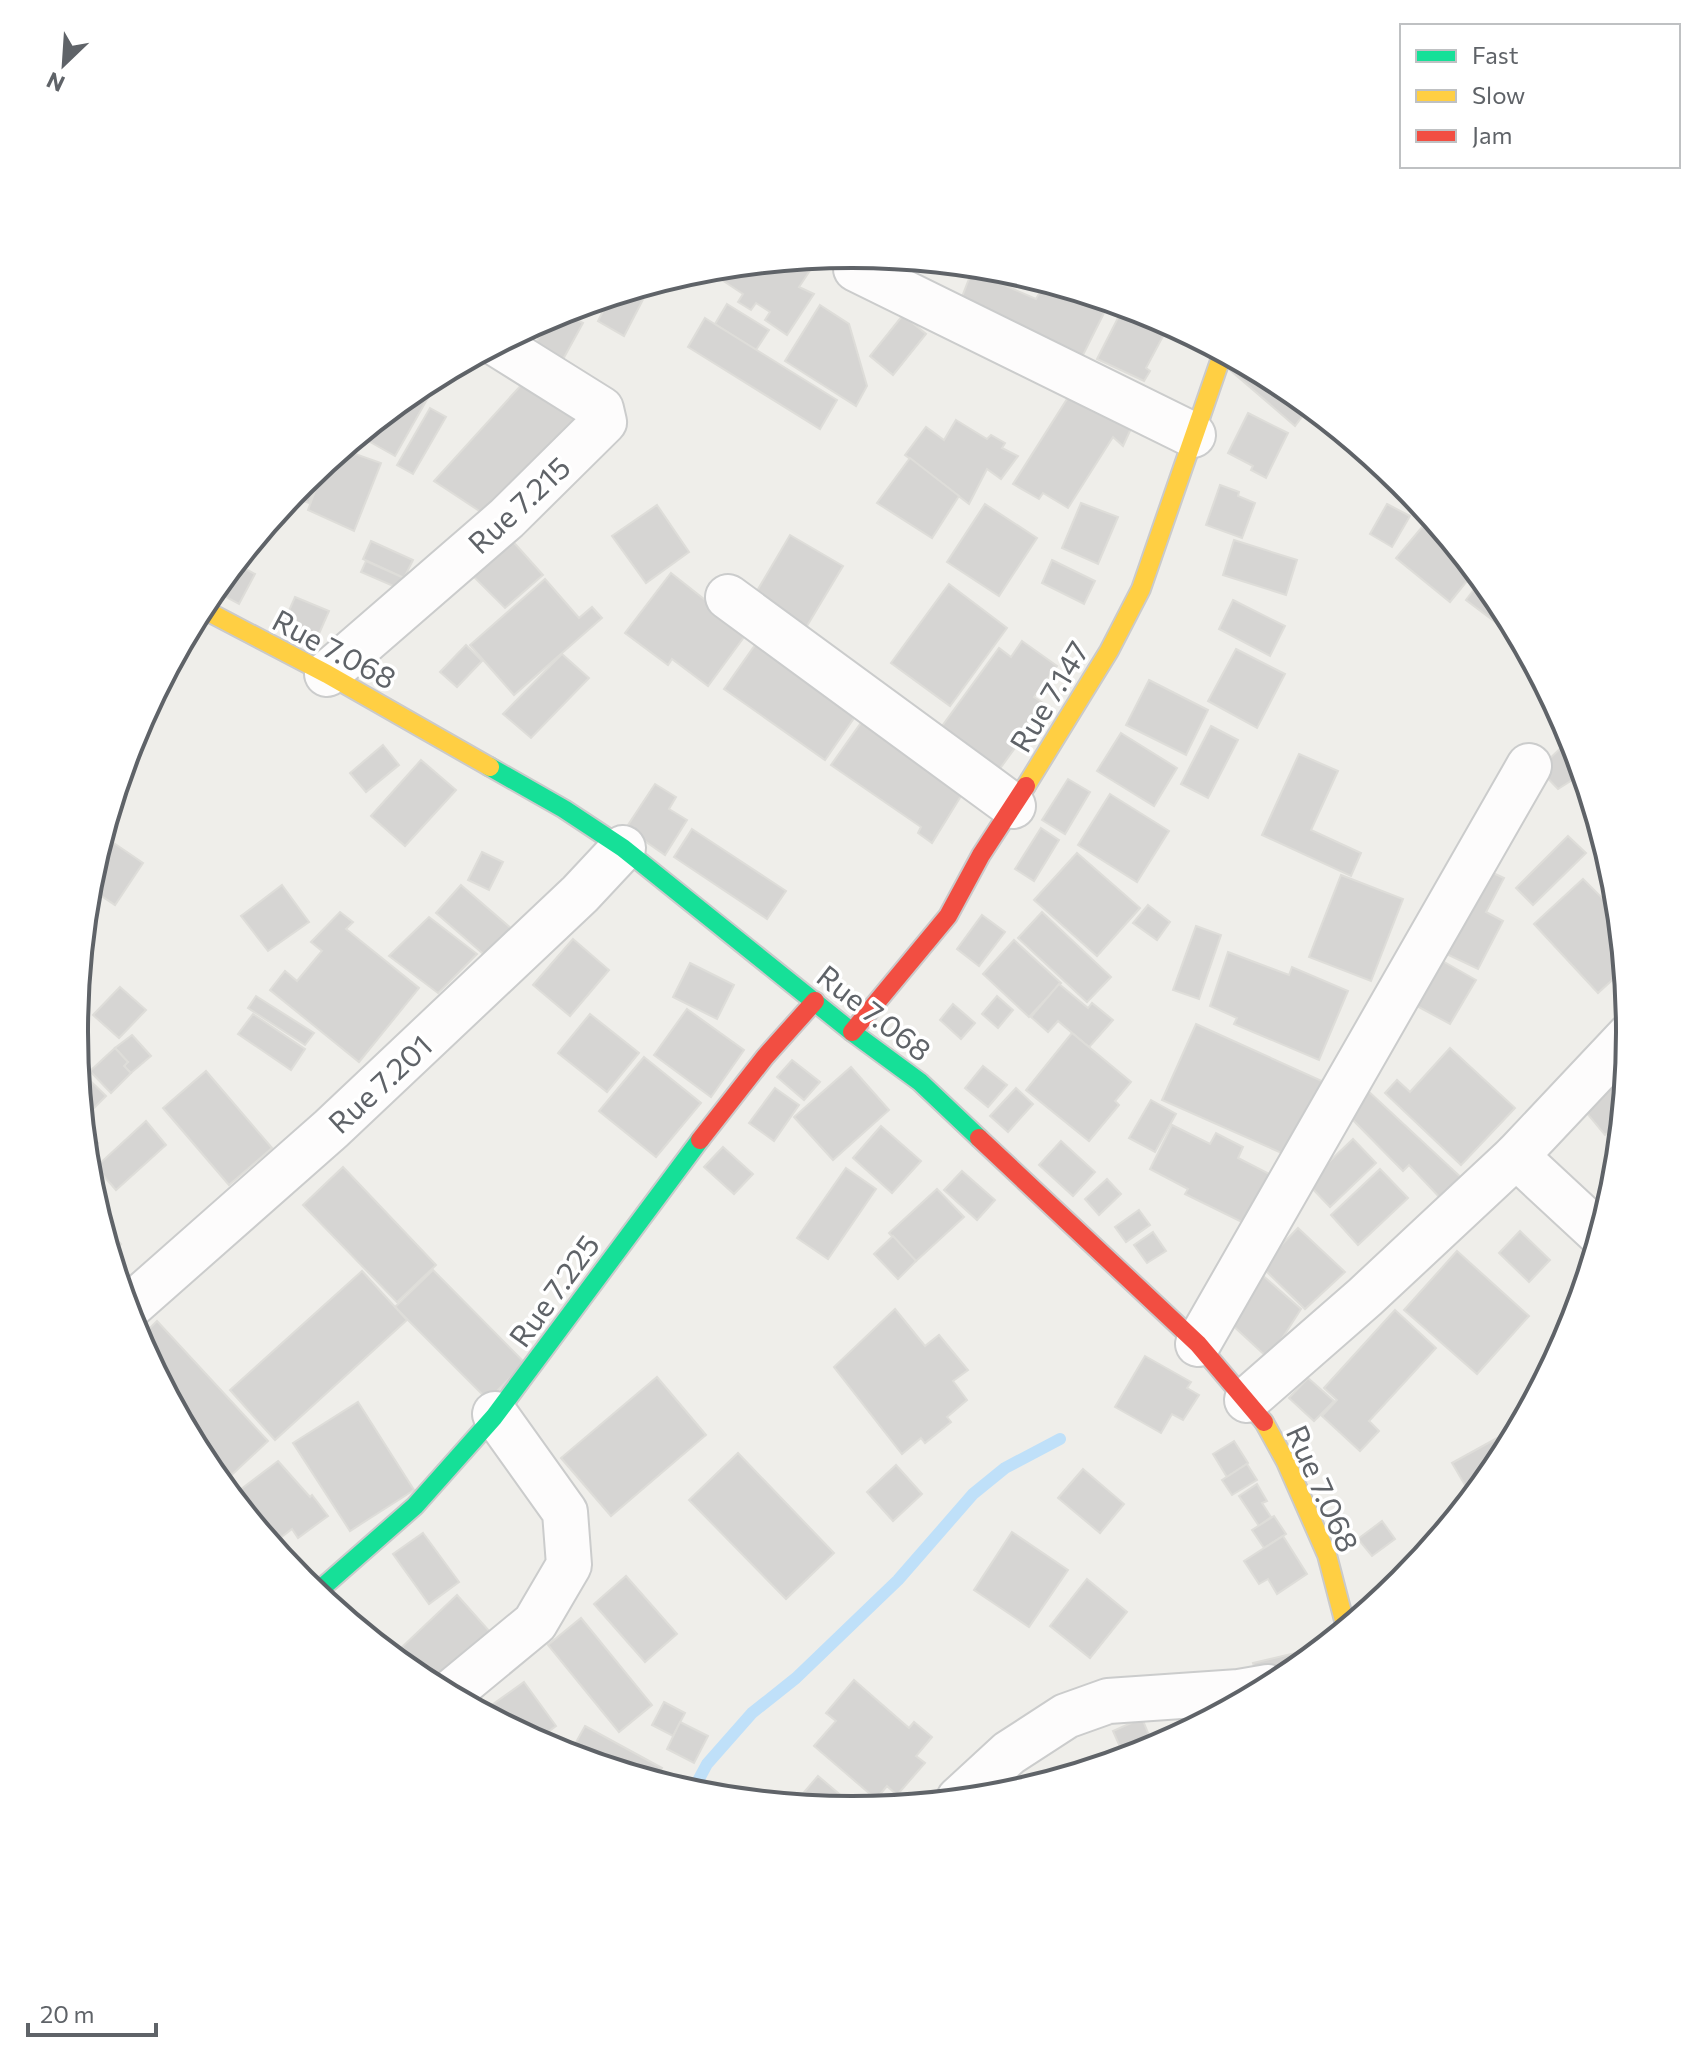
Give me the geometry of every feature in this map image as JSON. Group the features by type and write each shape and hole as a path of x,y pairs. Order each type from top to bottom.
{"street":[{"path":"856,269 1193,435"},
{"name":"Rue 7.215","path":"327,674 507,518 604,422 601,409 507,350"},
{"name":"Rue 7.147","path":"852,1032 948,916 981,855 1109,651 1141,589 1219,362"},
{"path":"728,597 1013,806"},
{"name":"Rue 7.068","path":"212,614 327,674 564,809 623,848 852,1032 920,1082 1198,1344 1263,1420 1286,1462 1327,1555 1343,1617"},
{"path":"1198,1344 1529,766"},
{"name":"Rue 7.201","path":"137,1300 331,1129 580,894 623,848"},
{"name":"Rue 7.225","path":"326,1585 373,1547 445,1475 495,1414 777,1040 815,1001"},
{"path":"1247,1400 1365,1297 1516,1156 1615,1051"},
{"path":"1516,1156 1591,1225"},
{"path":"459,1686 535,1623 569,1565 565,1512 495,1414"},
{"path":"974,1785 1009,1753 1036,1734 1066,1716 1108,1701 1235,1692"}],"building":[{"path":"811,269 799,287 814,294 787,335 765,320 770,312 756,303 751,310 738,302 743,294 721,279"},
{"path":"970,277 995,281 1036,299 1040,292 1105,311 1080,361 960,302"},
{"path":"644,297 624,336 598,321 604,309"},
{"path":"727,304 769,330 756,350 715,324"},
{"path":"820,305 849,324 867,386 856,406 785,361"},
{"path":"903,315 926,334 893,375 870,356"},
{"path":"1119,316 1164,335 1146,368 1150,371 1144,381 1097,359"},
{"path":"705,318 837,400 820,429 688,347"},
{"path":"576,320 583,323 562,361 535,345 541,334"},
{"path":"1230,370 1234,370 1303,415 1295,426"},
{"path":"524,382 582,418 493,520 434,481"},
{"path":"1076,385 1134,422 1123,446 1113,437 1068,508 1043,493 1039,499 1013,484"},
{"path":"430,395 395,456 368,441"},
{"path":"430,408 446,417 413,474 397,465"},
{"path":"1248,413 1288,433 1266,478 1251,470 1253,466 1228,453"},
{"path":"956,420 987,439 991,435 1005,443 1002,448 1018,456 1001,479 987,469 969,504 905,455 926,427 944,440"},
{"path":"353,453 381,463 354,531 308,510 317,487"},
{"path":"910,458 959,496 932,538 877,503"},
{"path":"1220,485 1239,492 1238,496 1255,503 1242,538 1206,525"},
{"path":"315,488 309,503 303,501"},
{"path":"1081,503 1118,517 1098,564 1062,548"},
{"path":"985,504 1037,538 999,596 947,562"},
{"path":"1387,504 1410,516 1392,547 1370,534"},
{"path":"657,505 689,552 646,583 612,536"},
{"path":"1423,526 1468,580 1450,602 1396,558"},
{"path":"790,535 843,566 804,631 751,601"},
{"path":"508,536 543,575 505,608 469,572"},
{"path":"1234,540 1297,560 1286,595 1223,575"},
{"path":"371,541 413,560 404,578 363,559"},
{"path":"1052,560 1095,581 1084,604 1042,583"},
{"path":"366,561 404,578 400,589 361,572"},
{"path":"244,568 255,574 239,604 225,596"},
{"path":"671,573 747,633 708,686 672,659 668,665 625,633"},
{"path":"545,579 579,618 592,607 602,618 514,695 470,645"},
{"path":"949,584 1007,628 950,706 891,663"},
{"path":"1474,589 1497,624 1466,600"},
{"path":"295,597 329,611 318,636 284,622"},
{"path":"1233,600 1285,626 1270,656 1219,629"},
{"path":"760,638 861,708 825,760 724,689"},
{"path":"1022,641 1057,666 1034,697 1046,705 999,770 937,733 999,648 1011,657"},
{"path":"466,645 482,661 457,687 440,672"},
{"path":"1236,649 1285,674 1257,728 1208,701"},
{"path":"562,654 589,678 531,738 503,714"},
{"path":"1149,680 1208,710 1186,755 1126,725"},
{"path":"868,713 969,783 932,843 918,833 921,827 831,765"},
{"path":"1211,726 1238,740 1208,798 1181,784"},
{"path":"1121,733 1177,768 1154,806 1097,771"},
{"path":"383,745 399,765 366,792 350,773"},
{"path":"1561,748 1573,780 1558,789 1539,769"},
{"path":"1299,754 1338,771 1311,830 1361,853 1351,876 1262,835"},
{"path":"421,760 456,790 405,846 371,816"},
{"path":"1068,779 1090,792 1065,834 1042,820"},
{"path":"655,784 676,797 669,809 687,820 665,855 626,828"},
{"path":"1110,794 1169,831 1137,882 1078,845"},
{"path":"1041,828 1059,840 1034,881 1015,869"},
{"path":"692,829 786,891 767,919 674,857"},
{"path":"1568,836 1586,853 1533,905 1516,888"},
{"path":"112,842 143,863 115,905 101,896"},
{"path":"482,852 503,862 489,890 468,880"},
{"path":"1077,853 1140,908 1097,956 1034,900"},
{"path":"1478,866 1504,878 1486,912 1503,921 1478,969 1436,949"},
{"path":"1341,875 1403,899 1371,981 1309,957"},
{"path":"1583,879 1604,900 1614,979 1598,993 1534,924"},
{"path":"282,885 309,922 268,951 241,916"},
{"path":"461,885 513,930 488,958 436,913"},
{"path":"1148,905 1170,922 1157,940 1133,923"},
{"path":"340,912 353,922 346,929 419,988 359,1062 270,990 285,971 297,981 322,951 311,942"},
{"path":"1042,912 1111,977 1087,1002 1018,938"},
{"path":"982,915 1005,932 979,966 957,949"},
{"path":"429,917 477,954 438,993 389,956"},
{"path":"1196,926 1221,935 1199,999 1173,990"},
{"path":"573,939 609,970 570,1016 533,985"},
{"path":"1014,940 1061,983 1029,1017 983,974"},
{"path":"1228,952 1289,975 1292,967 1348,991 1319,1060 1234,1024 1237,1018 1210,1006"},
{"path":"1432,955 1476,980 1450,1024 1406,1000"},
{"path":"690,963 734,985 717,1019 673,997"},
{"path":"1059,984 1088,1008 1092,1003 1113,1020 1089,1047 1058,1021 1048,1032 1031,1017"},
{"path":"120,987 146,1010 119,1038 93,1015"},
{"path":"256,996 314,1033 305,1045 248,1008"},
{"path":"997,996 1013,1010 998,1028 982,1014"},
{"path":"953,1004 975,1023 961,1039 940,1020"},
{"path":"687,1009 744,1050 711,1097 654,1055"},
{"path":"253,1014 305,1049 291,1070 238,1034"},
{"path":"590,1014 639,1053 607,1092 558,1053"},
{"path":"1196,1024 1335,1087 1302,1162 1162,1100"},
{"path":"1072,1033 1131,1082 1115,1101 1119,1105 1089,1141 1026,1090"},
{"path":"132,1035 151,1056 131,1073 124,1066 128,1062 115,1048"},
{"path":"115,1048 128,1062 124,1066 131,1073 111,1093 90,1071"},
{"path":"1450,1048 1515,1108 1461,1165 1385,1093 1397,1080 1410,1092"},
{"path":"644,1057 701,1103 656,1157 599,1111"},
{"path":"792,1060 820,1082 804,1100 777,1077"},
{"path":"983,1066 1007,1085 988,1107 965,1088"},
{"path":"851,1067 889,1110 833,1160 794,1117"},
{"path":"1615,1068 1609,1132 1605,1135 1576,1100"},
{"path":"206,1071 272,1148 229,1185 163,1108"},
{"path":"90,1081 106,1096 93,1109"},
{"path":"775,1088 799,1105 774,1141 749,1123"},
{"path":"1016,1088 1033,1104 1008,1132 990,1116"},
{"path":"1367,1090 1467,1183 1445,1203 1409,1165 1403,1171 1350,1117"},
{"path":"1151,1100 1176,1114 1155,1152 1129,1138"},
{"path":"146,1121 166,1145 116,1190 102,1174 100,1163"},
{"path":"1172,1125 1210,1144 1216,1133 1243,1147 1238,1158 1283,1181 1258,1230 1185,1194 1188,1189 1150,1169"},
{"path":"881,1126 921,1161 892,1193 853,1158"},
{"path":"1353,1139 1376,1163 1330,1207 1307,1183"},
{"path":"1061,1141 1095,1172 1073,1196 1039,1165"},
{"path":"723,1147 753,1174 734,1194 704,1167"},
{"path":"343,1167 436,1265 397,1302 303,1205"},
{"path":"846,1168 876,1189 828,1259 797,1238"},
{"path":"1380,1169 1408,1198 1358,1245 1331,1215"},
{"path":"962,1171 995,1200 977,1220 944,1190"},
{"path":"1107,1179 1121,1194 1099,1215 1085,1199"},
{"path":"937,1189 964,1217 916,1261 889,1233"},
{"path":"1139,1210 1150,1225 1126,1242 1115,1227"},
{"path":"1298,1228 1345,1272 1305,1309 1261,1266"},
{"path":"1520,1231 1550,1260 1529,1282 1499,1253"},
{"path":"1153,1232 1166,1251 1147,1263 1134,1245"},
{"path":"893,1236 916,1261 898,1279 874,1254"},
{"path":"1457,1251 1529,1316 1477,1374 1404,1310"},
{"path":"433,1270 525,1363 488,1400 395,1307"},
{"path":"362,1271 407,1320 275,1440 230,1390"},
{"path":"1261,1274 1301,1309 1269,1359 1229,1322"},
{"path":"895,1309 925,1346 939,1335 968,1370 953,1381 967,1400 947,1417 951,1422 925,1443 921,1438 902,1454 834,1367"},
{"path":"1395,1310 1436,1348 1369,1421 1379,1431 1360,1451 1322,1416 1337,1400 1324,1388"},
{"path":"157,1321 268,1441 231,1476 190,1413 149,1329"},
{"path":"1145,1356 1191,1382 1187,1388 1199,1395 1183,1420 1172,1414 1161,1433 1115,1407"},
{"path":"657,1377 706,1435 611,1516 561,1458"},
{"path":"1308,1378 1334,1401 1314,1421 1289,1398"},
{"path":"358,1402 414,1490 350,1531 293,1443"},
{"path":"1499,1437 1466,1486 1452,1463"},
{"path":"1234,1441 1248,1463 1227,1477 1213,1454"},
{"path":"738,1453 834,1553 786,1599 689,1500"},
{"path":"278,1461 328,1516 298,1538 292,1529 281,1538 241,1489"},
{"path":"1247,1464 1257,1480 1232,1495 1222,1480"},
{"path":"896,1465 922,1494 893,1521 867,1492"},
{"path":"1083,1469 1124,1504 1100,1533 1058,1498"},
{"path":"1257,1484 1267,1501 1262,1503 1271,1517 1259,1526 1239,1496"},
{"path":"1274,1516 1286,1534 1264,1548 1252,1530"},
{"path":"1382,1521 1395,1539 1372,1556 1358,1539"},
{"path":"1012,1532 1068,1570 1029,1627 974,1590"},
{"path":"423,1533 459,1582 429,1604 393,1554"},
{"path":"1283,1536 1307,1574 1277,1594 1268,1579 1259,1584 1244,1561"},
{"path":"626,1576 677,1634 645,1662 594,1604"},
{"path":"1087,1579 1127,1612 1090,1658 1050,1626"},
{"path":"457,1595 499,1642 447,1679 402,1647"},
{"path":"581,1618 652,1705 619,1732 548,1645"},
{"path":"1296,1653 1258,1678 1253,1663"},
{"path":"854,1680 909,1728 914,1722 932,1737 916,1756 925,1763 898,1794 887,1786 879,1795 872,1795 814,1746 836,1721 826,1713"},
{"path":"524,1682 556,1726 548,1732 492,1705"},
{"path":"664,1702 685,1713 673,1736 652,1725"},
{"path":"1142,1718 1149,1735 1120,1746 1113,1731"},
{"path":"680,1722 708,1736 694,1763 667,1749"},
{"path":"585,1726 662,1768 661,1771 654,1769 576,1743"},
{"path":"818,1776 841,1796 803,1794"}],"waterway":[{"path":"698,1780 707,1764 752,1713 796,1678 898,1580 973,1494 1005,1468 1060,1439"}],"traffic: fast":[{"path":"490,767 564,809 623,848 852,1032 920,1082 979,1138"},
{"path":"325,1585 415,1506 494,1417 700,1140"}],"traffic: slow":[{"path":"1026,786 1109,651 1141,589 1220,362"},
{"path":"212,614 327,674 490,767"},
{"path":"1264,1422 1286,1462 1327,1555 1343,1617"}],"traffic: jam":[{"path":"852,1032 948,916 981,855 1026,786"},
{"path":"700,1140 765,1057 815,1001"},
{"path":"979,1138 1198,1344 1264,1422"}]}
